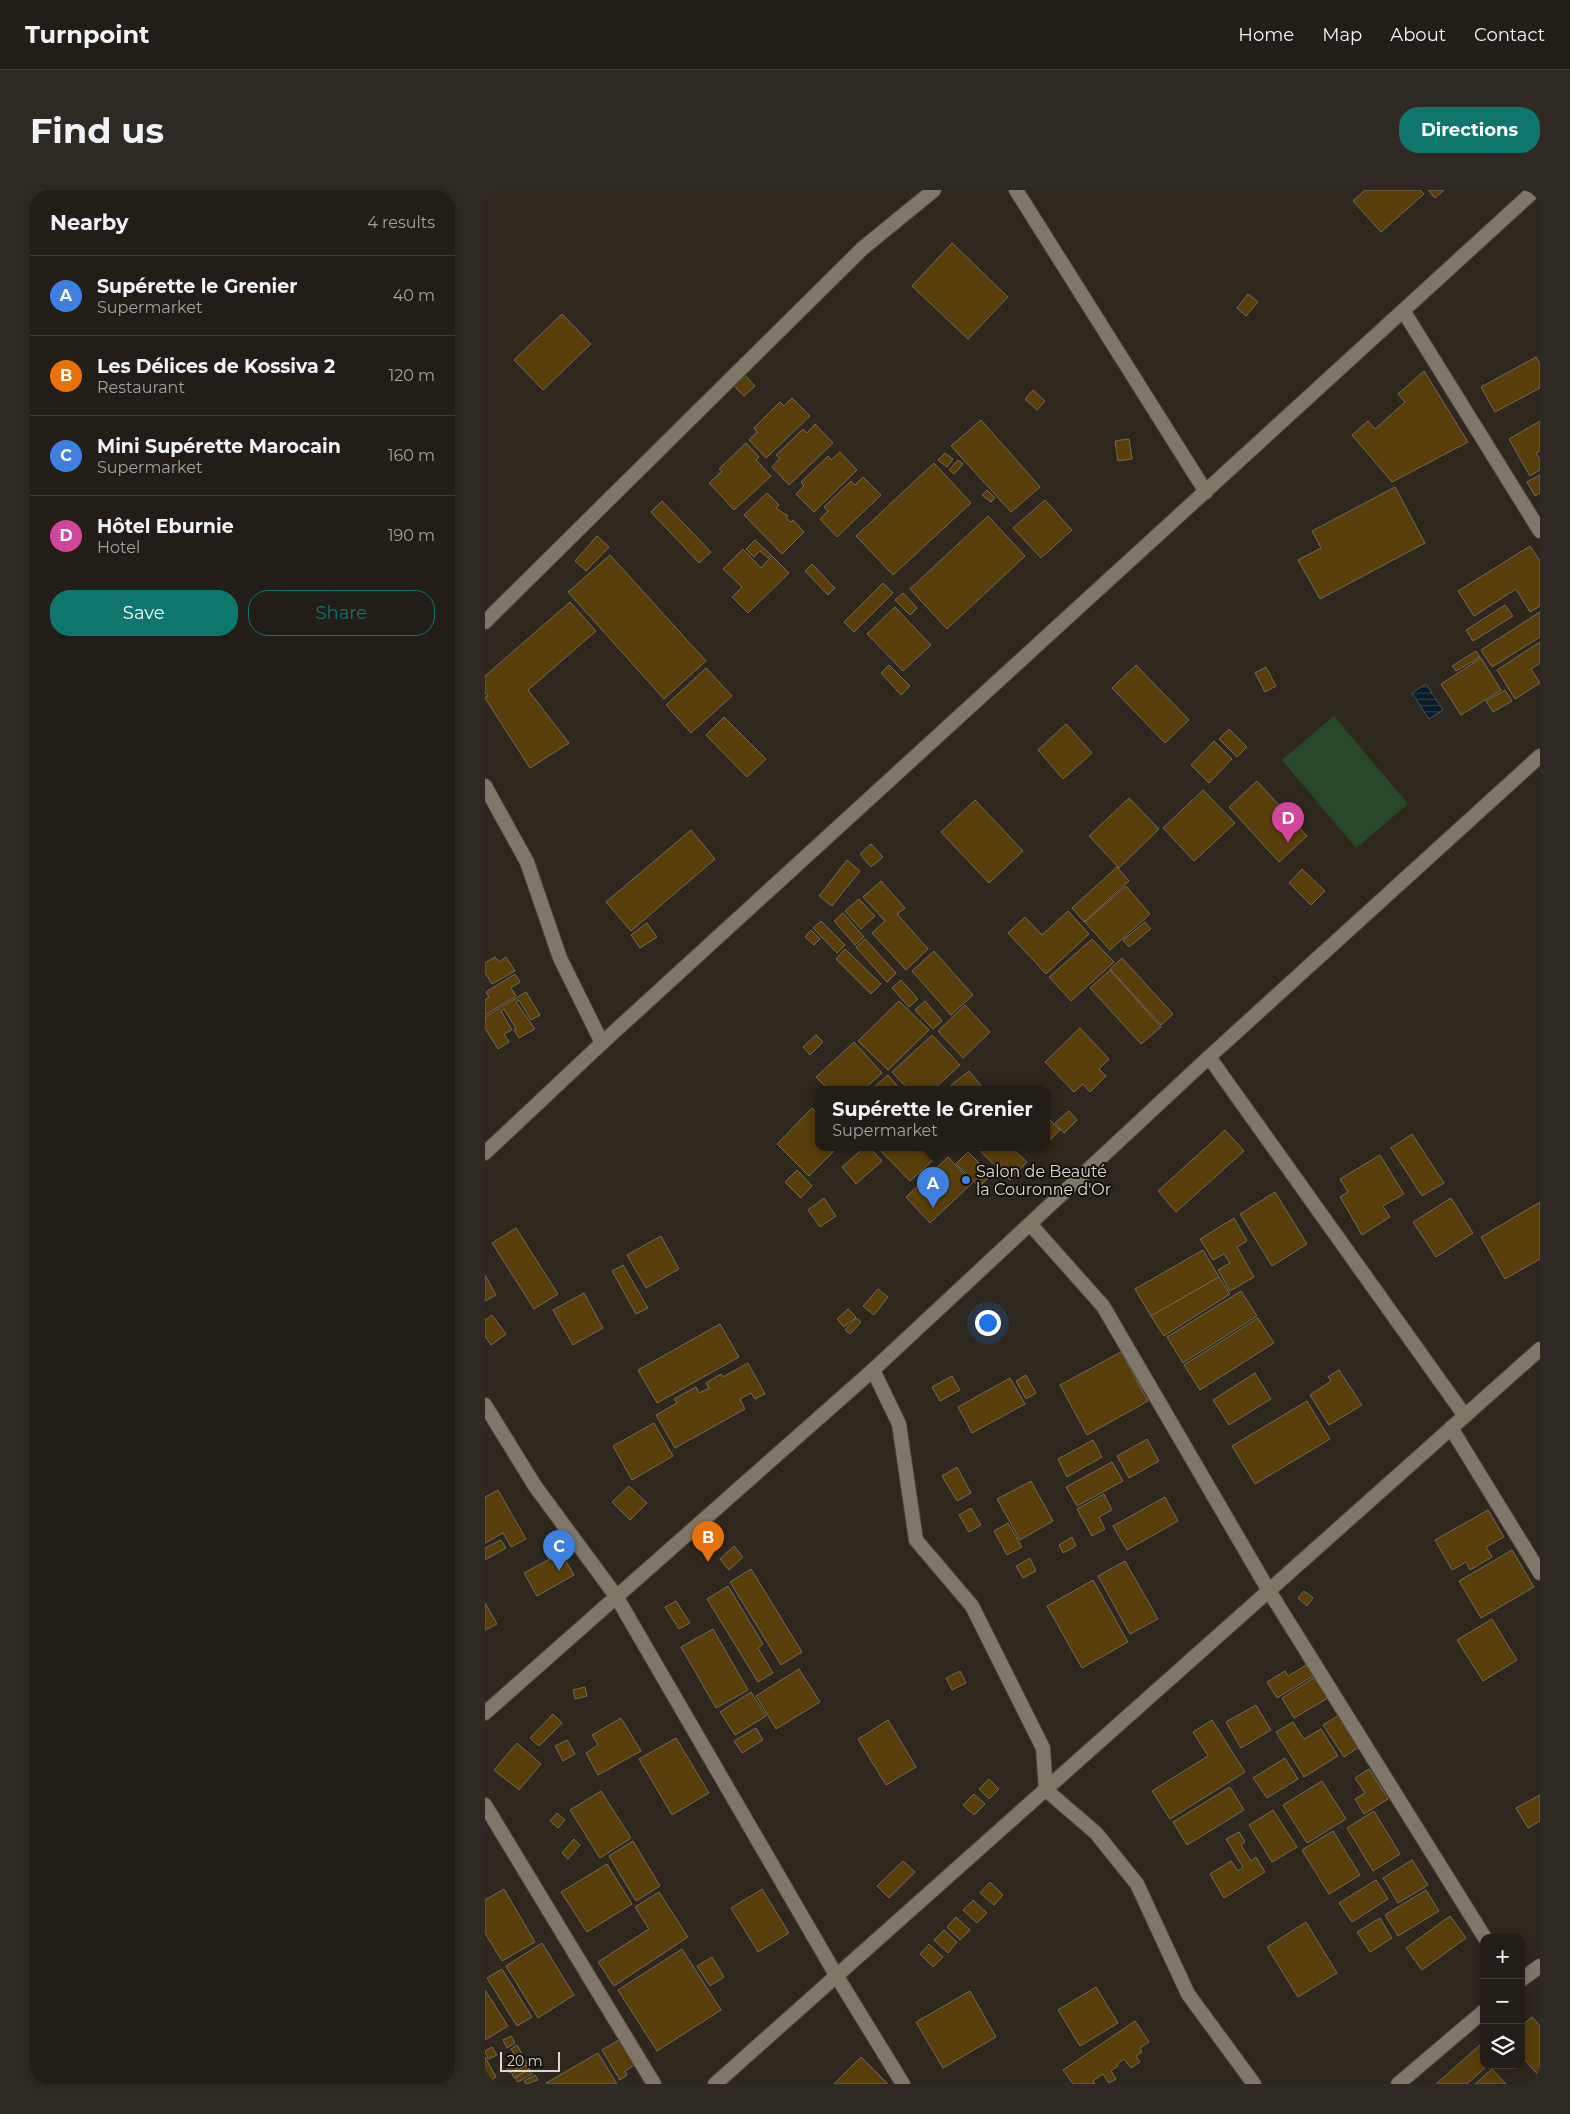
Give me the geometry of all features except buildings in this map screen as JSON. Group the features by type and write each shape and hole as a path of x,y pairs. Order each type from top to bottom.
{"street":[{"path":"485,622 863,248 934,190"},
{"path":"1016,190 1206,492"},
{"path":"485,1153 1535,190"},
{"path":"1404,312 1540,531"},
{"path":"485,1713 873,1370 1209,1058 1540,756"},
{"path":"485,786 527,862 560,958 602,1044"},
{"path":"1209,1058 1465,1416"},
{"path":"1030,1224 1103,1306 1269,1591 1483,1934"},
{"path":"715,2084 1540,1349"},
{"path":"873,1370 899,1424 916,1540 972,1606 1043,1748 1046,1790 1096,1832 1137,1884 1188,1994 1254,2084"},
{"path":"485,1405 535,1486 616,1596 836,1975 903,2084"},
{"path":"1451,1428 1540,1573"},
{"path":"485,1805 654,2084"},
{"path":"1522,1979 1540,1966"},
{"path":"1398,2084 1480,2015"}],"green space":[{"path":"1334,716 1408,804 1356,848 1282,760"}],"water":[{"path":"1426,684 1443,710 1429,719 1412,693"}],"place":[{"name":"Hôtel Eburnie","path":"1288,843"},
{"name":"Salon de Beauté la Couronne d'Or","path":"966,1180"},
{"name":"Supérette le Grenier","path":"933,1208"},
{"name":"Les Délices de Kossiva 2","path":"708,1562"},
{"name":"Mini Supérette Marocain","path":"559,1571"}]}
